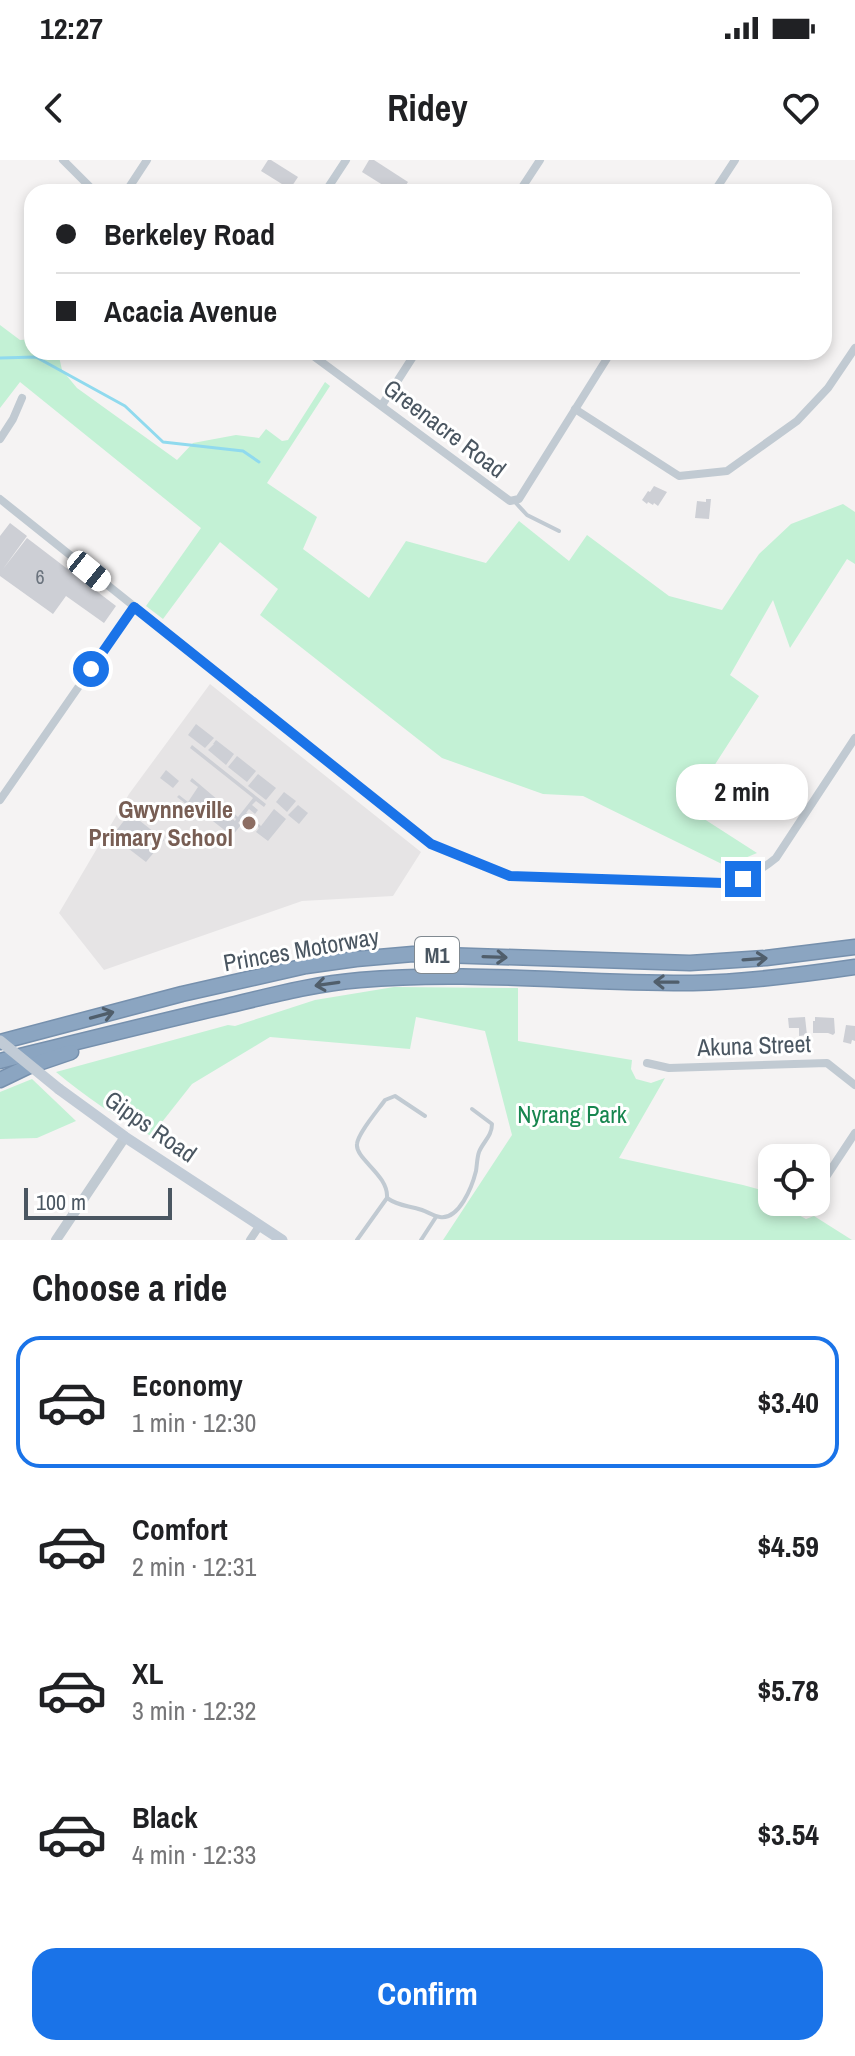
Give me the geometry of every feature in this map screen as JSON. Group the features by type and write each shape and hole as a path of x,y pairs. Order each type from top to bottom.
{"highway":[{"name":"Princes Motorway","path":"0,1041 306,966 356,959 413,954 690,963 855,947"},
{"name":"Princes Motorway","path":"0,1061 319,985 359,980 470,977 692,983 785,978 855,967"},
{"path":"0,1080 39,1063 178,1017"}],"main road":[{"name":"Gipps Road","path":"0,1041 125,1137 282,1240"}],"street":[{"path":"63,160 87,184"},
{"path":"131,184 147,160"},
{"path":"330,184 346,160"},
{"path":"524,184 540,160"},
{"path":"719,184 735,160"},
{"path":"575,409 679,476 727,471 797,421 852,359 855,348"},
{"name":"Greenacre Road","path":"319,360 510,501 515,501"},
{"path":"382,405 411,360"},
{"path":"515,501 606,360"},
{"path":"0,439 22,398"},
{"path":"0,499 431,844 510,876 723,883 743,879 776,858 855,738"},
{"path":"0,800 134,607"},
{"name":"Akuna Street","path":"647,1063 669,1068 827,1063 855,1085"},
{"path":"830,1171 855,1133"},
{"path":"56,1240 125,1137"},
{"path":"250,1240 260,1225"}],"lane":[{"name":"Greenacre Road","path":"515,501 527,515 559,531"},
{"path":"357,1240 387,1198 388,1192 358,1150 358,1140 389,1097 395,1096 425,1116"},
{"path":"387,1198 436,1217 449,1217 460,1205 473,1180 478,1153 492,1131 492,1124 472,1109"},
{"path":"421,1240 436,1217"}],"shaded area":[{"name":"Gwynneville Primary School","path":"210,684 421,852 393,896 302,901 104,970 59,913 129,794"}],"green space":[{"path":"0,325 24,340 24,360 60,360 62,370 77,388 177,460 193,443 236,435 259,438 266,429 282,441 288,440 325,382 330,386 267,483 317,517 303,549 369,598 406,541 486,563 519,521 569,561 587,535 669,596 722,610 759,554 791,524 843,504 855,512 855,564 847,559 790,648 773,600 730,675 759,696 687,808 757,853 726,866 583,796 543,794 442,758 260,615 278,589 220,542 163,619 146,606 201,528 20,382 0,408"},
{"name":"Nyrang Park","path":"394,987 518,988 518,1041 632,1060 631,1069 636,1079 651,1083 665,1078 619,1158 758,1189 758,1216 800,1216 806,1219 814,1216 852,1240 443,1240 512,1135 485,1031 416,1017 410,1049 270,1037 192,1084 151,1136 102,1107 56,1072 228,1025 235,1026 315,1000"},
{"path":"32,1079 76,1121 37,1138 0,1139 0,1092"}],"building":[{"path":"271,160 298,177 293,184 282,184 261,171"},
{"path":"369,160 374,160 408,182 381,184 362,172"},
{"path":"654,486 667,492 658,506 642,500"},
{"path":"706,499 711,499 709,519 695,518 697,501 706,502"},
{"path":"10,523 27,536 3,569 27,538 116,606 104,623 66,596 53,614 0,576 0,536"},
{"path":"196,724 214,738 205,748 188,735"},
{"path":"216,740 234,754 226,765 208,750"},
{"path":"192,745 266,804 264,807 256,801 252,805 258,810 255,814 249,809 246,813 261,826 274,809 286,819 268,841 256,832 259,828 244,816 232,836 209,818 218,807 236,819 211,799 202,812 177,797 179,795 188,802 198,787 190,781 192,778 238,817 253,798 190,748"},
{"path":"237,756 256,771 247,782 228,767"},
{"path":"166,770 179,781 173,788 160,778"},
{"path":"258,774 276,788 266,800 248,786"},
{"path":"284,792 296,801 287,812 276,802"},
{"path":"298,805 308,813 299,824 288,815"},
{"path":"130,813 164,840 146,862 112,836"},
{"path":"805,1017 807,1035 799,1036 799,1028 789,1028 788,1018"},
{"path":"815,1017 834,1018 835,1033 813,1033"},
{"path":"846,1025 855,1026 855,1041 852,1040 851,1044 843,1042"}],"waterway":[{"path":"0,358 24,357"},
{"path":"41,360 125,406 163,442 243,451 259,462"}],"place":[{"name":"Gwynneville Primary School","path":"249,823"}],"route":[{"path":"91,669 134,607 431,844 510,876 723,883 743,879"}]}
